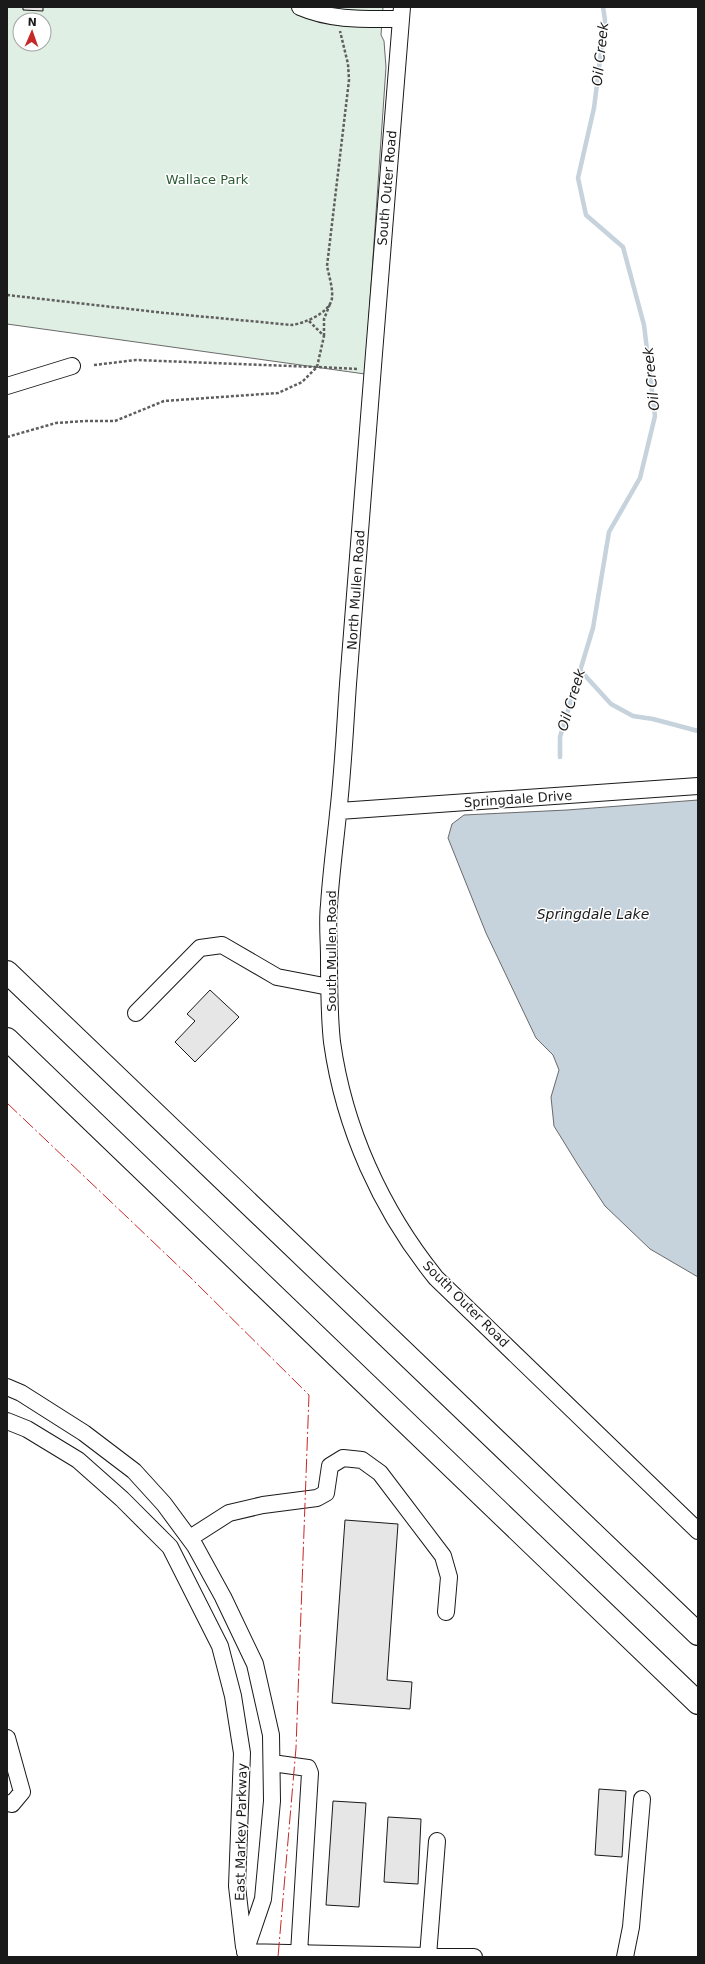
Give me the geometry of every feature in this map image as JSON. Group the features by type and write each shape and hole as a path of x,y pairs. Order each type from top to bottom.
{"highway":[{"path":"7,972 698,1634"},
{"path":"7,1039 698,1703"}],"street":[{"path":"300,7 311,12 341,18 401,13"},
{"name":"South Outer Road","path":"372,369 401,13"},
{"path":"7,386 72,366"},
{"name":"North Mullen Road","path":"339,811 372,369"},
{"name":"Springdale Drive","path":"339,811 698,786"},
{"name":"South Mullen Road","path":"330,1019 328,906 339,811"},
{"path":"136,1013 200,948 222,945 277,977 329,987"},
{"name":"South Outer Road","path":"330,1019 339,1082 350,1121 364,1158 381,1195 401,1230 424,1263 436,1278 698,1531"},
{"name":"East Markey Parkway","path":"7,1387 21,1393 84,1433 134,1471 164,1504 190,1538 224,1597 255,1664 271,1735 272,1801 263,1899 245,1954"},
{"name":"East Markey Parkway","path":"7,1421 26,1429 78,1460 122,1499 170,1547 220,1646 233,1696 242,1753 237,1886 245,1954"},
{"path":"190,1538 229,1513 263,1504 317,1498 326,1493 330,1466 343,1458 362,1460 380,1473 443,1556 449,1577 446,1612"},
{"path":"7,1738 22,1792 12,1804 7,1803"},
{"path":"272,1763 308,1768 310,1773 299,1953"},
{"path":"625,1957 631,1927 642,1799"},
{"path":"428,1956 437,1841"},
{"path":"245,1954 299,1953 474,1957"}],"path":[{"path":"7,437 56,423 115,421 164,402 278,393 302,382 317,367 324,336 324,319 332,300 328,266 349,80 348,64 340,30 341,18"},
{"path":"7,295 292,325 309,321 325,309 332,300"},
{"path":"309,321 324,336"},
{"path":"94,365 136,360 372,369"}],"green space":[{"name":"Wallace Park","path":"7,7 383,7 381,35 384,41 386,67 365,374 7,324"}],"water":[{"name":"Springdale Lake","path":"698,800 698,1277 650,1249 605,1206 554,1126 551,1097 559,1070 553,1055 536,1038 486,933 448,838 452,824 464,815 567,810"}],"building":[{"path":"23,7 43,7 43,11 23,10"},
{"path":"210,990 239,1017 195,1062 175,1042 195,1021 187,1014"},
{"path":"345,1520 398,1524 387,1680 412,1682 410,1709 332,1703"},
{"path":"599,1789 626,1791 622,1857 595,1855"},
{"path":"333,1801 366,1803 359,1907 326,1905"},
{"path":"388,1817 421,1819 418,1884 384,1882"}],"waterway":[{"name":"Oil Creek","path":"560,757 560,737 593,628 609,532 640,478 655,416 644,325 623,247 586,215 578,178 594,108 605,20 603,7"},
{"path":"580,670 611,704 633,716 653,719 698,731"}],"power":[{"path":"7,1103 190,1277 309,1395 296,1748 278,1957"}]}
